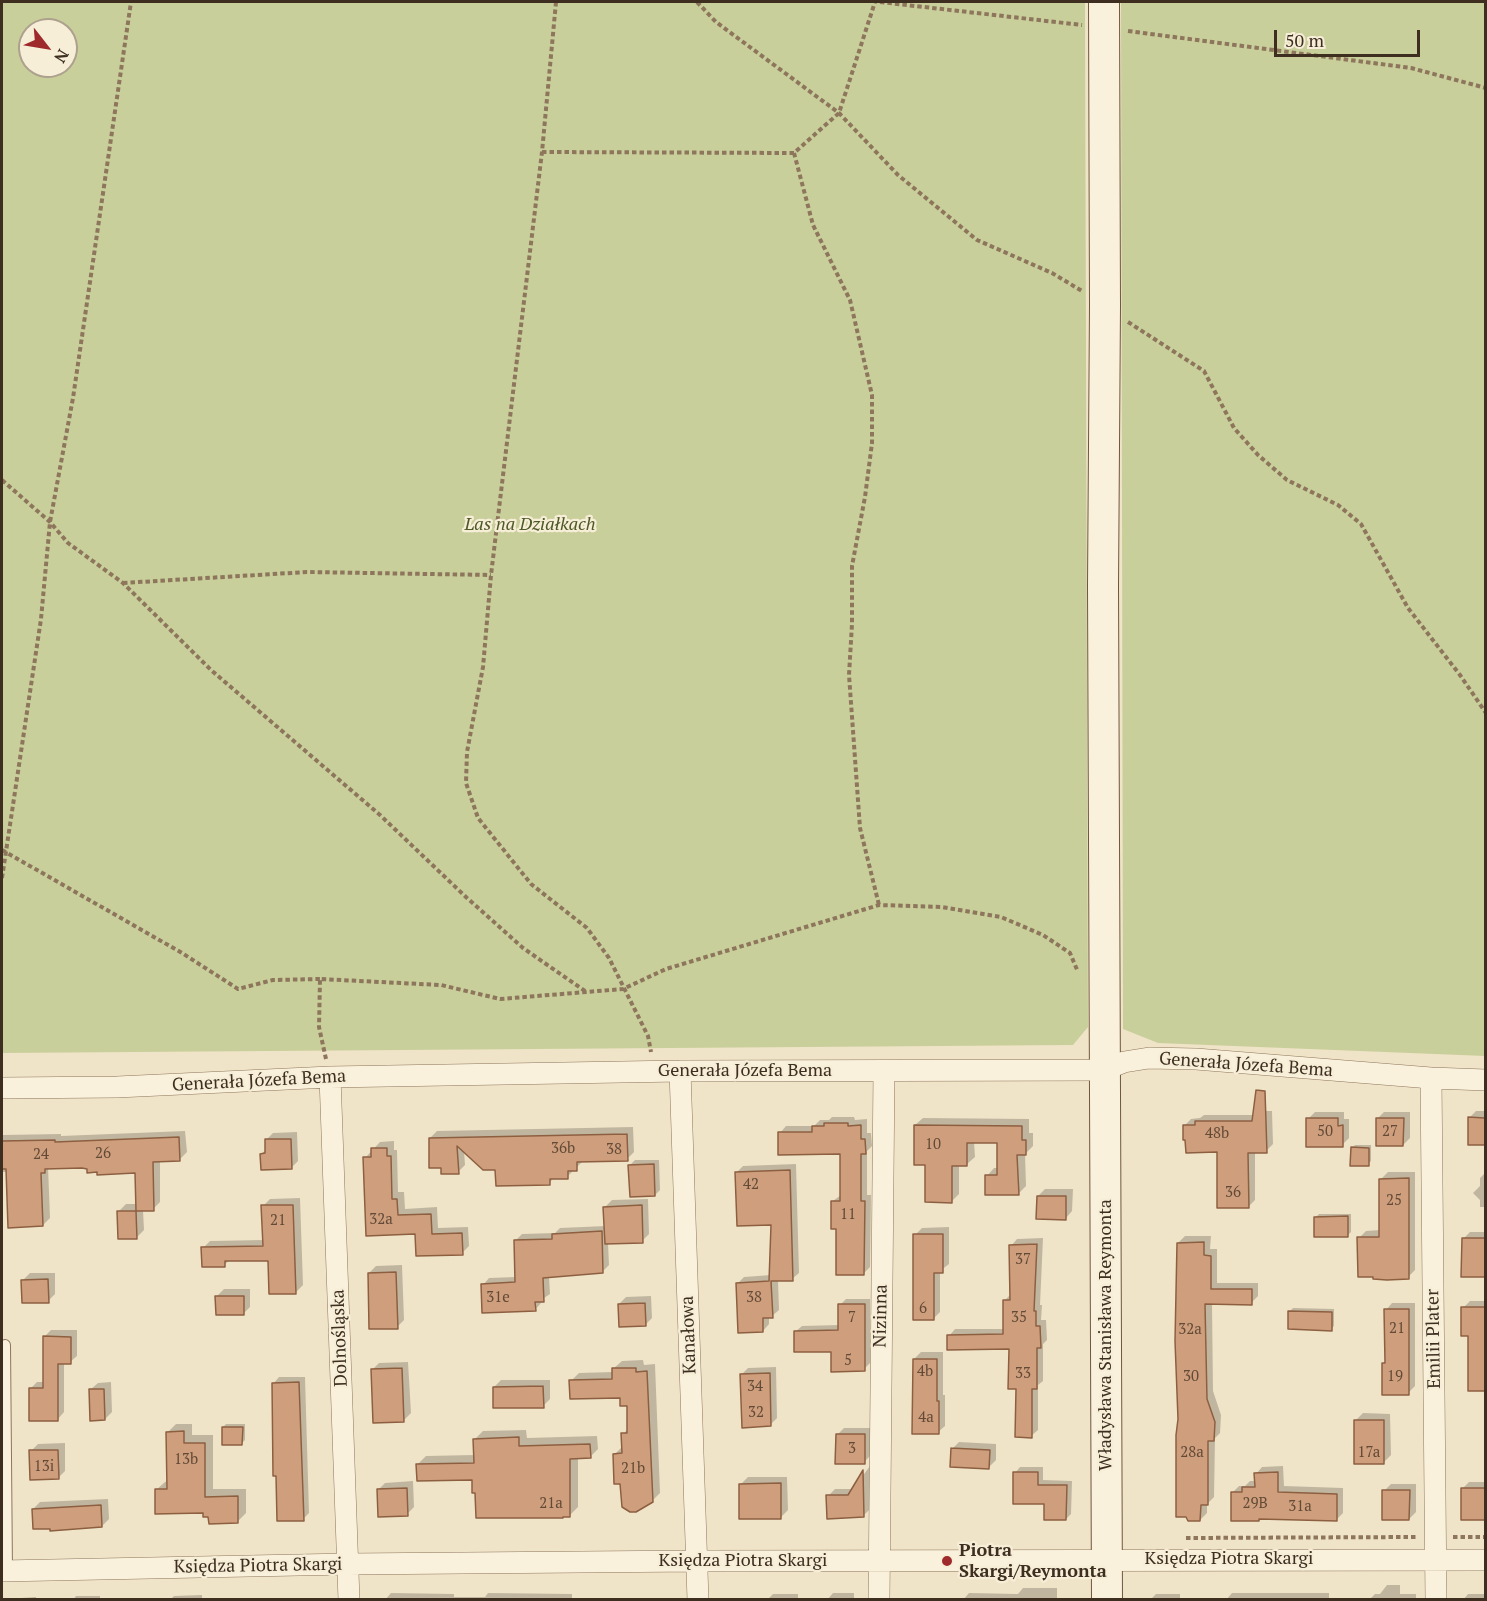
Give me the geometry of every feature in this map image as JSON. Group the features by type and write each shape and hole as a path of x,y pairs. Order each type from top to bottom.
{"main road":[{"name":"Władysława Stanisława Reymonta","path":"1104,15 1103,575 1107,1599"}],"street":[{"name":"Generała Józefa Bema","path":"2,1088 117,1087 330,1077 680,1071 1104,1070 1125,1062 1149,1058 1196,1059 1431,1078 1485,1080"},
{"name":"Kanałowa","path":"680,1071 698,1599"},
{"name":"Nizinna","path":"879,1599 884,1071"},
{"name":"Dolnośląska","path":"330,1077 349,1599"},
{"name":"Emilii Plater","path":"1431,1078 1436,1599"},
{"name":"Księdza Piotra Skargi","path":"4,1571 697,1560 879,1562 1107,1559 1485,1560"}],"lane":[{"path":"4,1571 5,1345"}],"path":[{"path":"2,878 3,851 41,619 50,522 73,398 131,2"},
{"path":"556,2 542,152 491,575 483,667 467,752 466,783 478,818 531,885 587,928 609,958 648,1036 654,1072"},
{"path":"697,2 716,22 839,113 898,175 976,240 1052,273 1204,371 1234,428 1258,455 1287,480 1338,505 1361,524 1408,608 1460,675 1485,713"},
{"path":"542,152 794,153 839,113 875,2"},
{"path":"880,2 1104,15 1411,69 1485,88"},
{"path":"794,153 813,225 850,300 872,395 872,443 852,566 849,675 860,828 879,904"},
{"path":"2,480 50,522 68,543 123,584 211,670 380,814 467,898 523,948 585,992"},
{"path":"123,584 307,572 491,575"},
{"path":"3,851 182,953 238,989 273,980 320,979 441,985 500,999 623,989 666,969 879,904 942,907 1001,917 1042,935 1070,952 1078,969 1079,978"},
{"path":"320,979 319,1027 330,1077"},
{"path":"1175,1538 1485,1537"}],"green space":[{"name":"Las na Działkach","path":"2,2 1085,2 1088,1027 1073,1045 2,1053"},
{"path":"1121,2 1485,2 1485,1056 1158,1043 1123,1029"}],"building":[{"path":"1256,1090 1265,1091 1267,1153 1248,1153 1249,1208 1217,1208 1217,1152 1186,1153 1183,1125 1195,1125 1195,1121 1252,1121"},
{"path":"1468,1117 1485,1118 1485,1145 1468,1145"},
{"path":"1306,1118 1338,1118 1338,1126 1343,1125 1343,1147 1306,1147"},
{"path":"1376,1118 1404,1118 1403,1146 1376,1146"},
{"path":"824,1123 861,1125 861,1139 865,1139 866,1154 861,1154 861,1201 865,1201 864,1275 836,1275 836,1229 831,1229 831,1201 840,1201 840,1154 778,1155 778,1132 812,1132 812,1126 824,1126"},
{"path":"914,1125 1022,1126 1022,1140 1026,1140 1026,1155 1017,1155 1019,1195 985,1195 985,1175 997,1175 997,1143 967,1143 967,1166 952,1166 952,1203 925,1202 925,1165 914,1165"},
{"path":"627,1134 628,1161 577,1162 577,1171 568,1171 568,1179 550,1179 550,1185 496,1186 495,1170 483,1170 457,1146 459,1174 441,1174 441,1168 429,1168 429,1138"},
{"path":"179,1137 180,1161 153,1162 154,1211 136,1211 135,1173 97,1175 97,1172 87,1173 87,1169 82,1168 45,1169 45,1173 41,1173 43,1226 8,1228 6,1169 2,1169 2,1141 55,1140 55,1142"},
{"path":"265,1139 291,1139 292,1169 261,1170 260,1154 265,1153"},
{"path":"1351,1147 1369,1148 1369,1166 1350,1166"},
{"path":"371,1148 387,1148 387,1156 391,1156 392,1199 397,1199 398,1215 431,1214 432,1234 462,1233 463,1255 416,1256 415,1234 366,1236 363,1157 371,1157"},
{"path":"654,1164 655,1196 630,1197 628,1165"},
{"path":"790,1170 793,1281 771,1281 773,1318 763,1318 763,1332 738,1333 736,1283 769,1281 771,1225 737,1226 735,1172"},
{"path":"1409,1178 1409,1279 1387,1280 1358,1277 1357,1237 1379,1237 1379,1179"},
{"path":"1037,1196 1066,1196 1066,1220 1036,1219"},
{"path":"261,1205 293,1205 296,1294 269,1294 268,1261 225,1261 225,1267 202,1267 201,1247 263,1246"},
{"path":"642,1205 643,1243 605,1244 603,1207"},
{"path":"117,1211 136,1211 137,1239 118,1239"},
{"path":"1348,1216 1348,1237 1314,1237 1314,1217"},
{"path":"602,1231 603,1273 543,1278 544,1302 535,1302 536,1311 482,1313 481,1284 515,1282 514,1240 552,1239 552,1234"},
{"path":"913,1234 943,1234 943,1273 934,1273 934,1320 913,1320"},
{"path":"1462,1238 1485,1238 1485,1277 1461,1277"},
{"path":"1204,1242 1204,1255 1211,1256 1211,1289 1252,1289 1252,1305 1205,1304 1207,1399 1215,1422 1214,1441 1208,1441 1208,1505 1201,1505 1200,1521 1188,1521 1186,1517 1176,1517 1177,1243"},
{"path":"1037,1244 1034,1311 1036,1311 1036,1326 1040,1326 1041,1348 1037,1348 1037,1389 1032,1389 1032,1438 1015,1437 1016,1389 1008,1389 1009,1349 947,1350 947,1335 1003,1334 1003,1300 1010,1300 1009,1245"},
{"path":"396,1272 398,1329 369,1329 368,1273"},
{"path":"48,1279 49,1303 22,1303 21,1280"},
{"path":"215,1296 244,1296 244,1315 216,1315"},
{"path":"645,1303 646,1326 619,1327 618,1304"},
{"path":"838,1304 865,1304 865,1371 831,1372 831,1352 794,1352 794,1331 838,1330"},
{"path":"1461,1307 1485,1307 1485,1391 1468,1391 1468,1336 1461,1336"},
{"path":"1384,1309 1409,1309 1409,1395 1382,1395 1382,1363 1385,1363"},
{"path":"1288,1311 1332,1312 1332,1331 1288,1329"},
{"path":"43,1336 71,1337 71,1364 58,1364 58,1421 29,1421 29,1388 43,1388"},
{"path":"913,1359 937,1359 939,1434 912,1434"},
{"path":"402,1368 404,1422 373,1423 371,1369"},
{"path":"612,1368 636,1368 636,1372 647,1371 653,1502 636,1512 630,1512 622,1507 620,1484 614,1484 613,1454 622,1453 621,1433 627,1433 627,1406 620,1406 620,1398 570,1399 569,1380 612,1379"},
{"path":"770,1373 771,1426 742,1428 740,1374"},
{"path":"299,1382 304,1521 277,1521 276,1476 273,1476 272,1383"},
{"path":"543,1386 544,1408 493,1408 493,1387"},
{"path":"89,1389 104,1389 105,1420 90,1421"},
{"path":"1354,1420 1384,1420 1384,1464 1354,1464"},
{"path":"222,1427 243,1427 242,1445 222,1445"},
{"path":"184,1431 184,1443 205,1443 205,1497 238,1496 238,1523 209,1524 208,1517 203,1517 203,1513 155,1514 155,1489 167,1489 166,1432"},
{"path":"836,1434 865,1434 865,1464 835,1464"},
{"path":"519,1437 519,1446 590,1444 591,1458 570,1459 570,1517 476,1518 472,1480 417,1481 416,1464 474,1463 473,1439"},
{"path":"951,1448 990,1450 989,1469 950,1467"},
{"path":"29,1450 58,1450 59,1479 30,1480"},
{"path":"863,1470 864,1517 827,1519 826,1495 848,1495"},
{"path":"1013,1472 1038,1472 1038,1485 1067,1485 1066,1520 1044,1520 1044,1504 1013,1504"},
{"path":"1278,1472 1278,1492 1337,1494 1337,1521 1259,1519 1259,1521 1231,1521 1231,1492 1242,1492 1242,1487 1255,1487 1254,1473"},
{"path":"781,1483 781,1519 739,1519 739,1484"},
{"path":"407,1488 408,1516 378,1517 377,1489"},
{"path":"1461,1488 1485,1488 1485,1520 1461,1520"},
{"path":"1382,1490 1410,1490 1409,1520 1382,1520"},
{"path":"101,1505 102,1527 50,1531 50,1529 33,1529 32,1509"}],"place":[{"name":"Piotra Skargi/Reymonta","path":"947,1561"}]}
